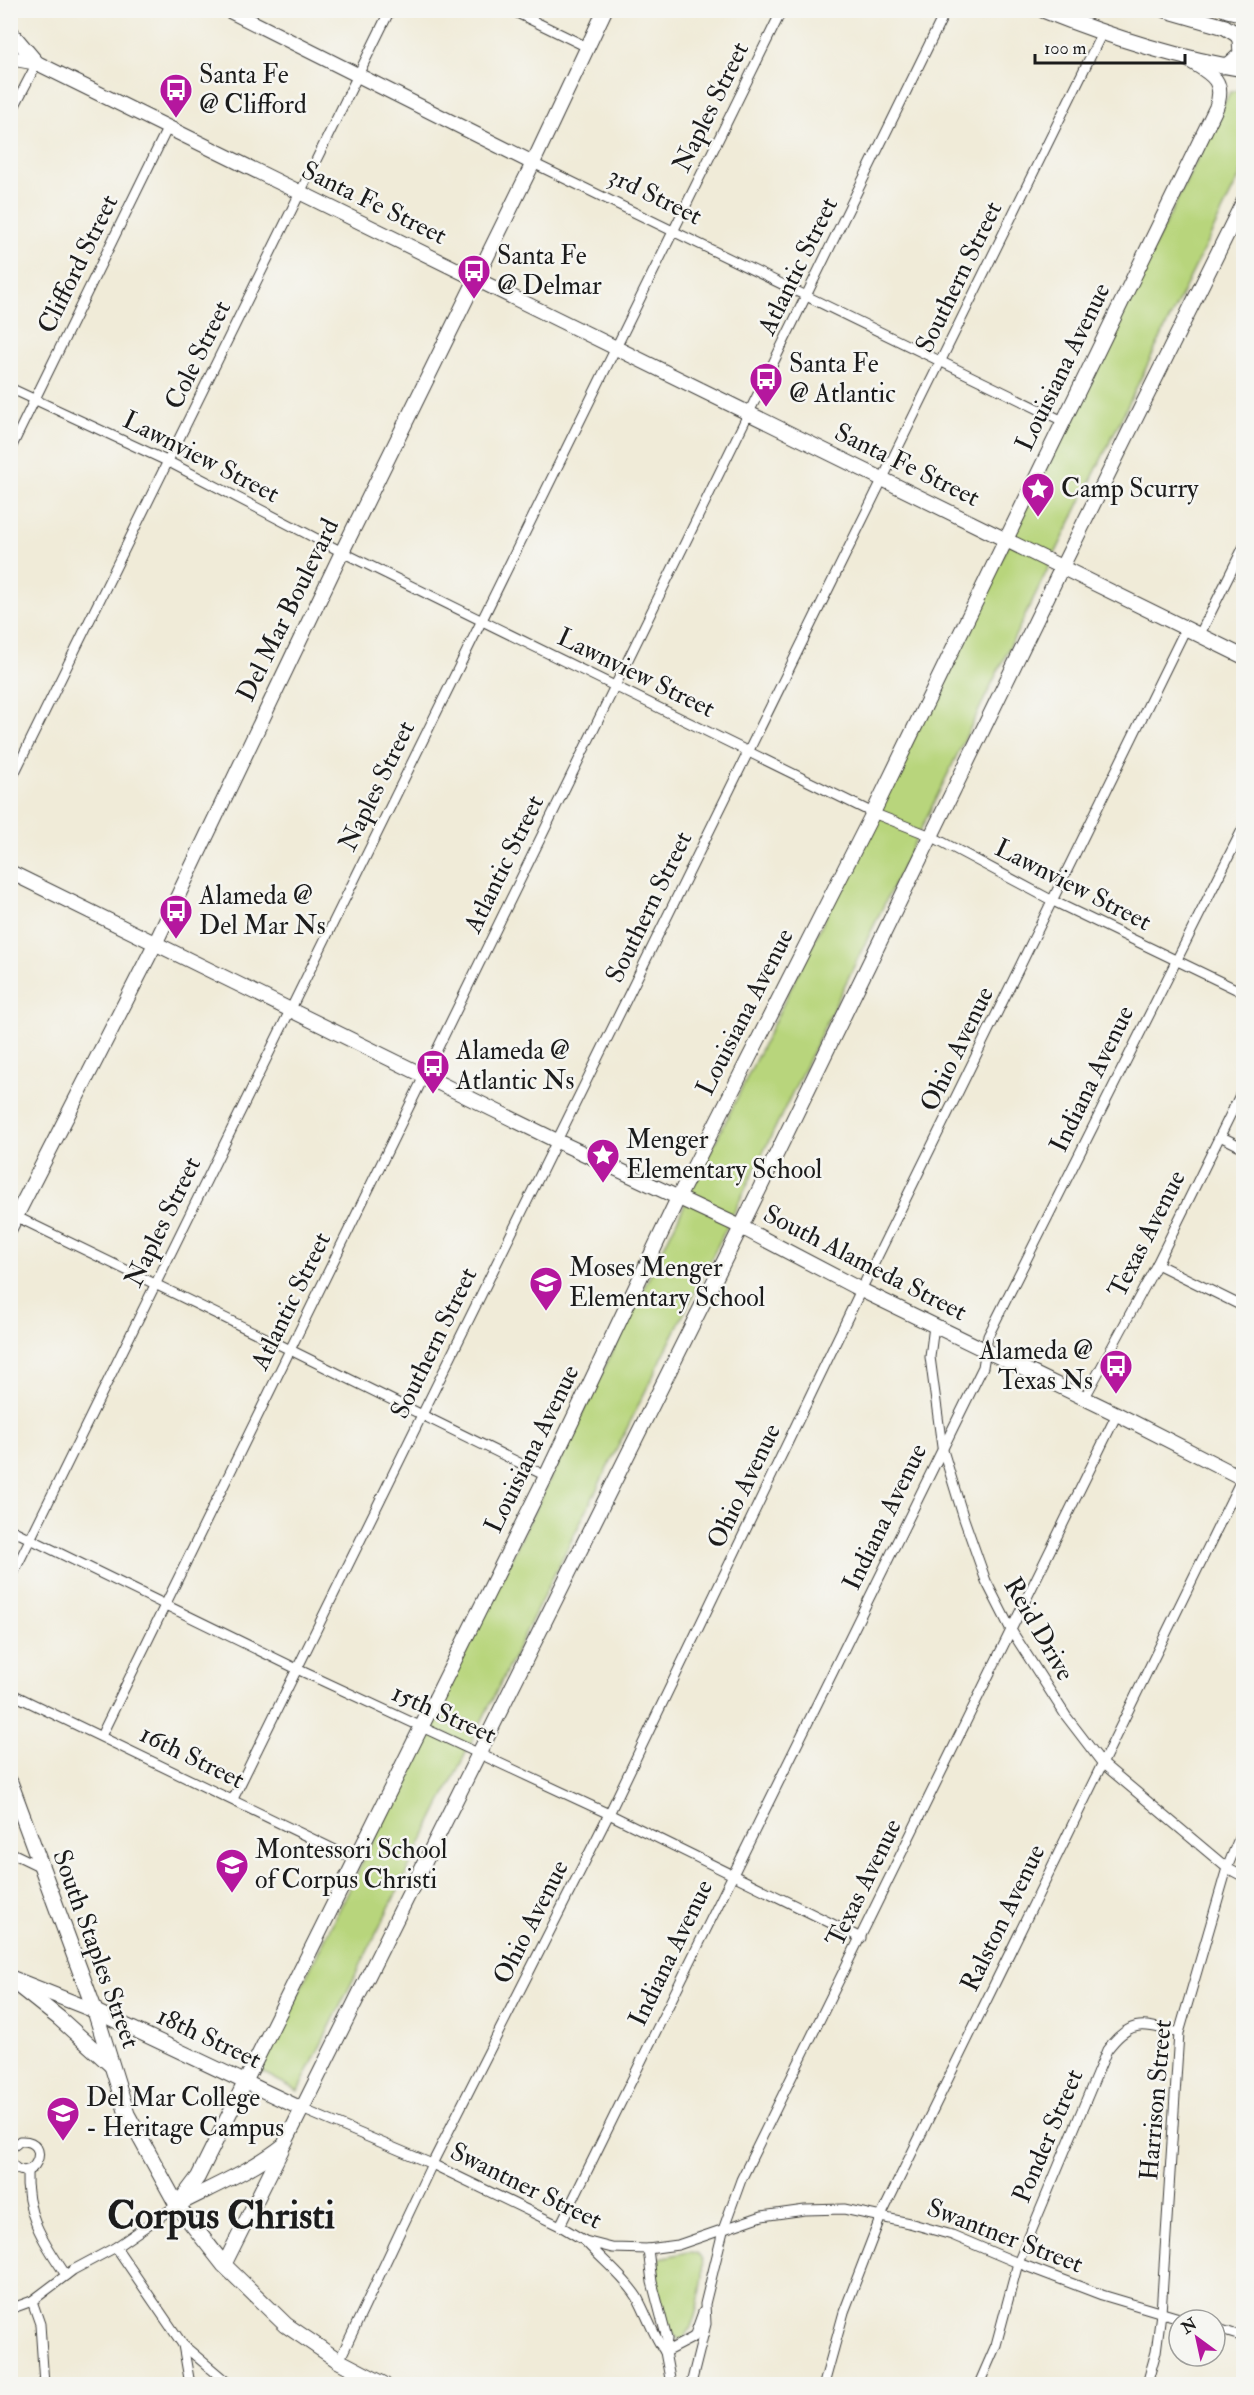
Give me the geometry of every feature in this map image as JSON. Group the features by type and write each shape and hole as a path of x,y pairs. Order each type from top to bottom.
{"main road":[{"name":"3rd Street","path":"228,10 533,163"},
{"name":"Del Mar Boulevard","path":"12,1220 155,944 605,10"},
{"path":"1043,10 1102,33 1187,59 1244,69"},
{"path":"1166,10 1211,22 1240,36 1241,54 1230,64 1222,66"},
{"path":"1227,10 1244,14"},
{"name":"Santa Fe Street","path":"10,31 37,63 167,129 1244,657"},
{"path":"10,58 37,63"},
{"name":"Louisiana Avenue","path":"177,2205 198,2177 244,2080 546,1476 678,1198 873,813 1219,102 1218,83 1206,71 1187,59"},
{"path":"224,2265 741,1227 1062,567 1238,227 1244,200"},
{"name":"South Alameda Street","path":"10,872 557,1141 741,1227 861,1290 1243,1478"},
{"name":"South Staples Street","path":"10,1782 95,2011 127,2114 177,2205 224,2265 286,2325 339,2361 383,2385"},
{"path":"10,1978 112,2065"},
{"name":"18th Street","path":"10,1978 95,2011 302,2109"},
{"path":"177,2205 246,2169 284,2145"}],"street":[{"name":"Cole Street","path":"10,782 390,10"},
{"path":"511,10 587,47"},
{"name":"Naples Street","path":"10,1580 782,10"},
{"name":"Atlantic Street","path":"100,1736 946,10"},
{"name":"Southern Street","path":"233,1799 1102,33"},
{"path":"10,115 37,63"},
{"name":"Clifford Street","path":"10,450 167,129"},
{"name":"3rd Street","path":"533,163 1063,421"},
{"name":"Lawnview Street","path":"10,388 169,462 342,552 873,813 931,836 1053,901 1244,993"},
{"path":"1199,636 1244,546"},
{"name":"Ohio Avenue","path":"339,2361 432,2164 609,1814 861,1290 1186,628"},
{"name":"Indiana Avenue","path":"560,2226 983,1367 988,1336 1244,826"},
{"name":"Texas Avenue","path":"1084,1399 1157,1264 1244,1087"},
{"path":"1220,1136 1244,1148"},
{"path":"12,1220 156,1283 289,1352 546,1476"},
{"path":"1157,1264 1244,1307"},
{"name":"Reid Drive","path":"934,1326 930,1357 942,1447 986,1581 1011,1630 1066,1716 1102,1763 1227,1868 1244,1877"},
{"name":"Texas Avenue","path":"691,2385 706,2324 705,2304 724,2228 741,2180 1117,1414"},
{"name":"Ralston Avenue","path":"824,2385 844,2312 881,2216 1243,1478"},
{"name":"15th Street","path":"10,1529 421,1728 478,1752 609,1814 861,1938"},
{"name":"16th Street","path":"10,1693 354,1859"},
{"name":"Harrison Street","path":"1147,2385 1156,2352 1161,2313 1179,2033 1227,1868 1244,1826"},
{"path":"10,1852 41,1867"},
{"name":"Ponder Street","path":"979,2385 996,2345 1018,2263 1107,2050 1120,2032 1137,2026 1152,2026 1179,2033"},
{"name":"Swantner Street","path":"302,2109 432,2164 560,2226 585,2241 612,2248 648,2250 678,2245 762,2216 805,2210 844,2209 881,2216 952,2235 1102,2295 1167,2315"},
{"path":"10,2149 16,2143 25,2140 37,2148 38,2161 27,2170 17,2169 10,2162"},
{"path":"27,2170 26,2184 32,2217 41,2239 66,2275"},
{"path":"10,2309 32,2301 66,2275 116,2247 177,2205"},
{"path":"585,2241 616,2271 636,2295 665,2352"},
{"path":"116,2247 183,2345 229,2385"},
{"path":"648,2250 652,2282 667,2339 665,2352 671,2385"},
{"path":"32,2301 40,2324 44,2385"},
{"path":"665,2352 694,2337 705,2304"},
{"path":"1227,2332 1244,2337"},
{"path":"183,2345 190,2385"}],"green space":[{"path":"1243,89 1243,169 718,1245 298,2091 260,2071 1230,92"},
{"path":"687,2252 696,2253 701,2257 703,2276 692,2325 684,2339 679,2339 674,2335 664,2316 658,2291 656,2261"}],"place":[{"name":"Santa Fe @ Clifford","path":"176,119"},
{"name":"Santa Fe @ Delmar","path":"474,300"},
{"name":"Santa Fe @ Atlantic","path":"766,408"},
{"name":"Camp Scurry","path":"1038,518"},
{"name":"Alameda @ Del Mar Ns","path":"176,940"},
{"name":"Alameda @ Atlantic Ns","path":"433,1095"},
{"name":"Menger Elementary School","path":"603,1184"},
{"name":"Moses Menger Elementary School","path":"546,1312"},
{"name":"Alameda @ Texas Ns","path":"1116,1395"},
{"name":"Montessori School of Corpus Christi","path":"232,1894"},
{"name":"Del Mar College - Heritage Campus","path":"63,2142"}],"district":[{"name":"Corpus Christi","path":"221,2216"}]}
